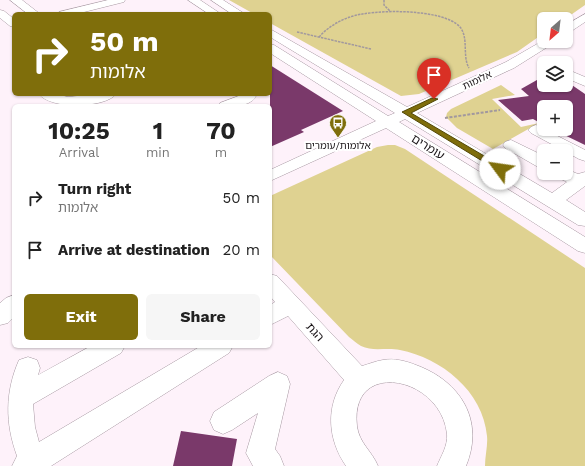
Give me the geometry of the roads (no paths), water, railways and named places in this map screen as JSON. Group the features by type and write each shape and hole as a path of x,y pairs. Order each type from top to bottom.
{"street":[{"path":"71,12 120,0"},
{"path":"194,0 213,12"},
{"path":"216,0 237,12"},
{"path":"0,6 16,1 32,12"},
{"path":"0,13 12,22"},
{"path":"573,25 585,17"},
{"name":"עומרים","path":"272,33 585,220"},
{"name":"אלומות","path":"272,175 478,79 533,58 544,48"},
{"name":"עומרים","path":"272,49 585,246"},
{"path":"573,76 585,82"},
{"path":"49,96 54,99 69,101 106,99"},
{"path":"230,104 249,97"},
{"path":"536,130 585,156"},
{"path":"511,145 537,159"},
{"path":"553,201 582,179"},
{"name":"הגת","path":"272,284 360,381"},
{"path":"272,315 289,304"},
{"path":"0,316 12,306"},
{"path":"20,398 109,348"},
{"path":"28,368 20,398 19,415 29,464 218,348"},
{"path":"364,466 352,451 347,440 343,418 347,397 360,381 377,373 397,371 418,376 438,389 452,407 459,428 460,440 458,451 451,466"},
{"path":"223,422 278,384 260,453 270,466"}],"place":[{"name":"אלומות/עומרים","path":"338,138"}]}
